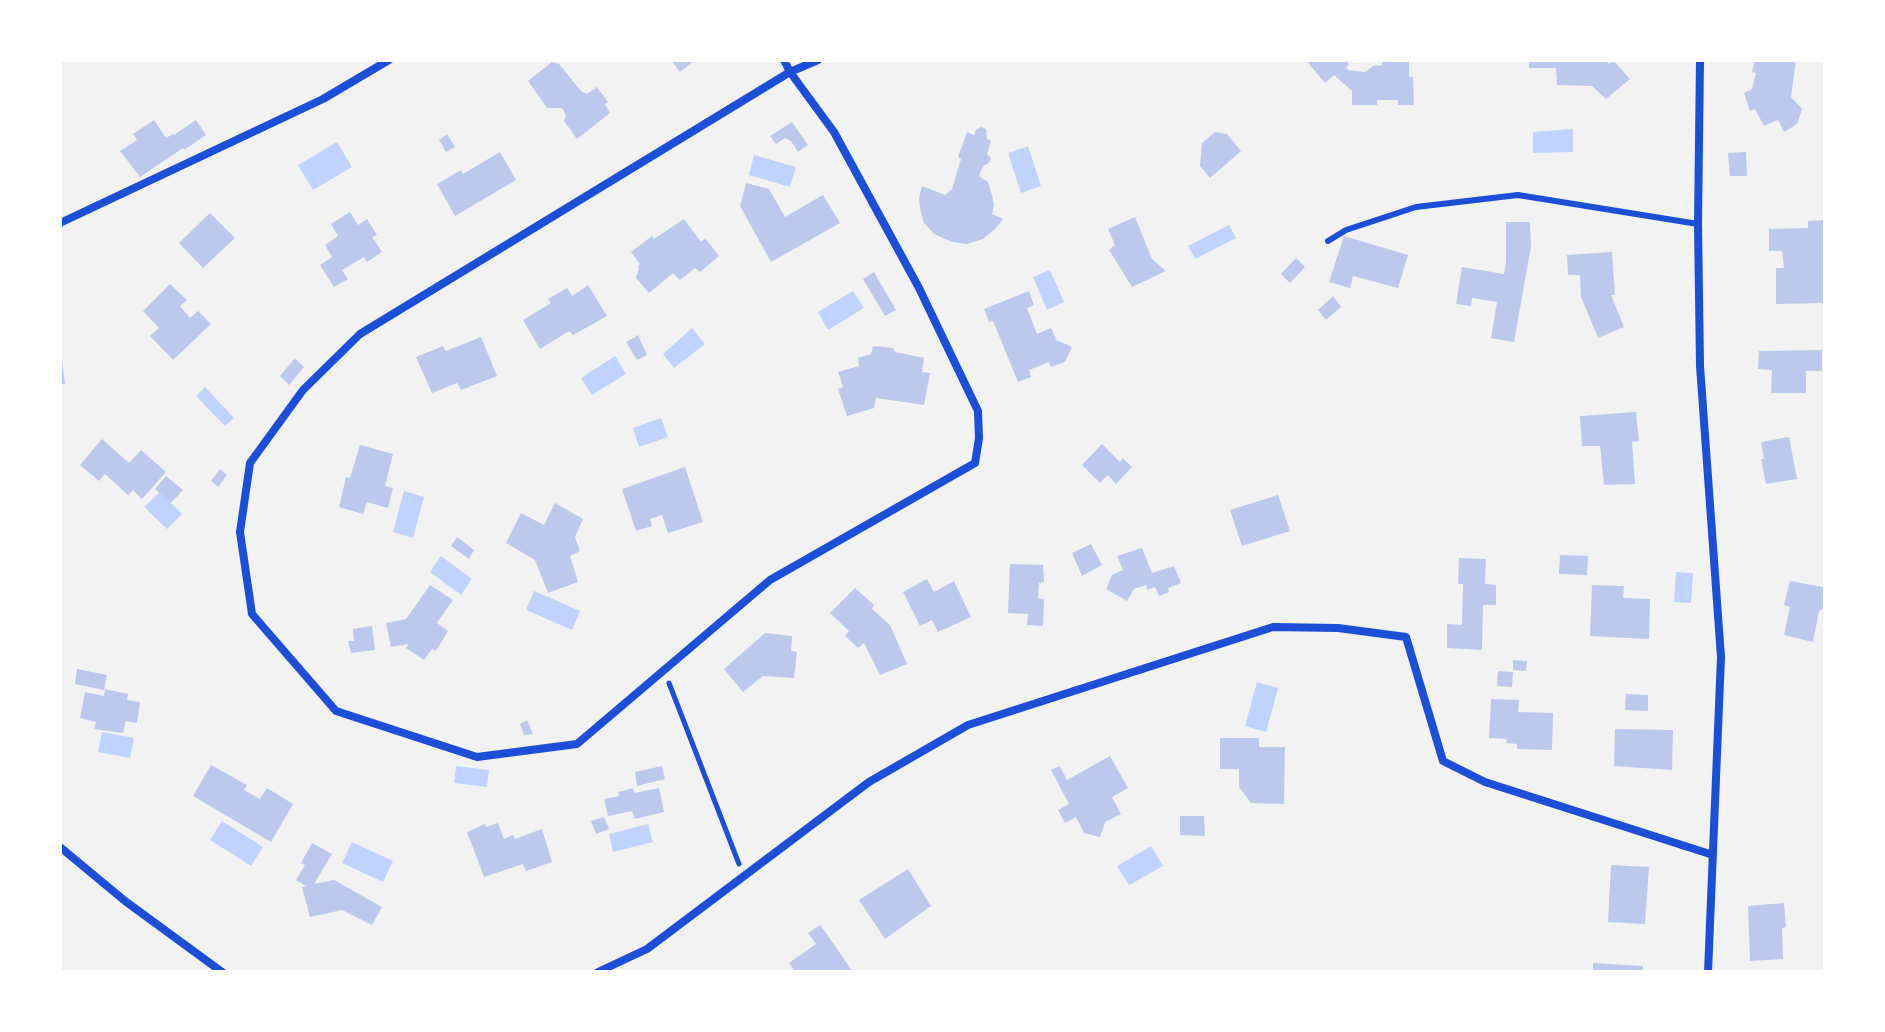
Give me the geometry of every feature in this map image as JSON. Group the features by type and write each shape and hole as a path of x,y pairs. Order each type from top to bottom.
{"street":[{"path":"60,223 323,99 389,60"},
{"path":"784,60 790,72 834,132 919,288 978,411 979,438 975,463 770,580 577,744 477,757 336,711 252,614 240,532 250,463 303,390 360,334 790,72 818,60"},
{"path":"1700,60 1700,366 1721,657 1708,972"},
{"path":"598,972 647,949 869,782 968,725 1273,627 1338,628 1406,637 1443,761 1485,782 1713,855"},
{"path":"60,847 125,901 222,972"}],"lane":[{"path":"1328,241 1346,230 1416,207 1518,195 1698,224"}],"path":[{"path":"664,670 744,877"}],"water":[{"path":"1573,129 1573,152 1533,153 1533,132"},
{"path":"337,142 352,167 313,190 298,165"},
{"path":"1028,146 1041,186 1021,193 1008,153"},
{"path":"754,155 796,167 790,187 749,175"},
{"path":"1229,225 1236,238 1195,259 1188,246"},
{"path":"1050,270 1064,302 1047,310 1033,277"},
{"path":"853,291 864,308 828,330 818,312"},
{"path":"692,328 705,344 674,368 663,354"},
{"path":"615,356 626,374 592,395 581,378"},
{"path":"205,387 234,418 225,426 196,396"},
{"path":"661,418 668,437 639,447 633,428"},
{"path":"404,491 424,497 413,538 393,532"},
{"path":"160,492 182,514 167,529 144,507"},
{"path":"441,556 472,579 461,595 430,572"},
{"path":"1676,572 1693,573 1691,603 1674,602"},
{"path":"534,591 580,611 572,630 526,610"},
{"path":"1257,682 1278,688 1266,732 1245,726"},
{"path":"102,732 134,738 130,758 98,752"},
{"path":"456,766 489,770 487,787 454,783"},
{"path":"222,821 263,847 251,866 210,840"},
{"path":"648,824 653,842 613,852 609,834"},
{"path":"352,842 393,861 383,882 342,863"},
{"path":"1151,846 1163,866 1129,885 1117,866"}],"building":[{"path":"671,60 695,60 680,72"},
{"path":"1311,60 1346,60 1348,70 1365,72 1373,66 1382,65 1382,60 1409,60 1414,105 1398,105 1398,100 1377,100 1377,105 1352,105 1352,91 1334,75 1325,83 1308,63"},
{"path":"1529,60 1605,60 1609,64 1613,60 1630,79 1606,99 1592,86 1557,85 1556,68 1529,68"},
{"path":"1755,60 1796,60 1791,97 1802,109 1797,124 1784,132 1778,120 1764,126 1755,109 1750,111 1744,93 1752,89"},
{"path":"552,62 559,64 581,91 587,94 597,87 608,102 605,104 610,113 577,139 564,121 566,115 562,108 547,108 528,81"},
{"path":"154,120 166,138 196,120 206,135 140,177 120,151 137,140 133,134"},
{"path":"792,122 808,145 798,152 791,141 785,138 776,144 770,136"},
{"path":"981,127 986,129 987,139 991,141 987,154 991,158 979,176 988,182 994,205 992,214 1003,219 983,239 967,244 952,242 934,234 924,223 919,198 922,186 945,195 952,189 967,132 974,135"},
{"path":"1215,132 1227,134 1241,151 1210,178 1200,166 1202,143"},
{"path":"447,134 455,147 446,152 439,140"},
{"path":"500,152 516,180 455,216 437,184 461,170 463,174"},
{"path":"1746,152 1747,176 1730,176 1728,153"},
{"path":"746,183 769,189 785,217 823,195 840,223 771,262 740,206"},
{"path":"350,212 358,225 367,219 377,235 372,237 382,252 367,262 364,257 342,270 348,279 334,287 320,265 332,257 325,245 338,236 331,224"},
{"path":"210,213 235,238 203,268 179,243"},
{"path":"1135,217 1152,259 1166,271 1132,287 1109,250 1115,245 1108,229"},
{"path":"684,219 701,242 705,238 719,256 700,272 695,268 680,280 673,273 649,293 636,278 640,264 631,252 652,236 654,239"},
{"path":"1824,220 1825,303 1776,304 1776,268 1784,268 1782,251 1769,251 1769,229 1808,228 1808,221"},
{"path":"1506,222 1530,222 1531,246 1514,342 1491,338 1497,302 1472,298 1471,306 1456,304 1462,267 1504,274"},
{"path":"1344,236 1408,255 1398,288 1353,276 1350,288 1329,282"},
{"path":"1612,252 1615,295 1611,295 1624,327 1598,338 1581,297 1580,275 1568,275 1567,255"},
{"path":"1296,258 1305,267 1290,283 1281,274"},
{"path":"874,272 896,310 885,316 863,279"},
{"path":"170,284 187,300 180,306 190,318 198,311 211,324 173,360 150,336 159,328 143,311"},
{"path":"588,285 607,316 573,335 569,331 540,349 523,320 551,303 548,299 567,288 572,296"},
{"path":"1029,291 1034,305 1027,308 1037,334 1051,328 1054,339 1072,347 1065,362 1051,367 1049,362 1029,370 1031,377 1018,382 993,321 989,322 984,309"},
{"path":"1333,296 1341,307 1326,320 1318,310"},
{"path":"638,335 647,355 637,360 626,342"},
{"path":"481,337 497,376 461,390 457,383 432,393 416,357 443,346 446,351"},
{"path":"873,346 893,348 895,352 924,358 922,372 930,373 924,405 876,398 874,408 847,416 838,389 843,387 838,372 859,366 858,358 871,354"},
{"path":"1822,350 1822,371 1806,371 1806,393 1771,393 1772,370 1758,369 1759,351"},
{"path":"295,358 304,367 289,385 280,376"},
{"path":"62,359 65,384 60,384"},
{"path":"1636,412 1639,441 1632,442 1635,484 1604,485 1600,446 1582,446 1580,416"},
{"path":"1789,437 1797,479 1766,484 1761,442"},
{"path":"102,439 129,463 141,450 166,472 142,499 133,490 128,495 105,474 99,481 80,465"},
{"path":"1102,444 1120,462 1123,458 1132,467 1116,484 1108,475 1100,483 1082,465"},
{"path":"360,445 393,454 385,486 393,488 388,508 367,502 363,514 339,507 346,477 350,478"},
{"path":"685,467 703,522 668,533 662,515 650,519 652,526 636,531 622,489"},
{"path":"220,469 227,475 218,487 211,481"},
{"path":"166,476 183,490 171,503 155,489"},
{"path":"1278,495 1290,531 1242,546 1230,510"},
{"path":"555,503 583,519 575,537 580,551 570,556 578,582 548,593 535,560 506,543 521,513 544,525"},
{"path":"457,537 474,550 469,559 451,546"},
{"path":"1091,544 1102,565 1082,576 1072,553"},
{"path":"1142,548 1152,573 1174,566 1181,583 1159,596 1155,587 1147,590 1146,585 1134,589 1127,601 1106,589 1112,575 1123,570 1117,556"},
{"path":"1560,555 1588,556 1587,575 1559,574"},
{"path":"1459,558 1486,559 1485,584 1496,585 1496,605 1483,605 1482,650 1447,648 1447,624 1462,625 1463,584 1458,584"},
{"path":"1010,564 1043,565 1044,582 1039,583 1038,598 1044,599 1043,626 1027,625 1028,614 1008,613"},
{"path":"927,579 934,592 954,581 971,617 938,632 932,620 920,626 903,592"},
{"path":"1790,581 1825,589 1825,607 1819,611 1813,642 1784,635 1790,607 1784,605"},
{"path":"430,585 453,600 437,623 448,631 436,651 432,649 424,660 406,648 409,644 391,647 386,623 406,619"},
{"path":"1592,585 1624,586 1623,598 1650,599 1649,639 1590,636"},
{"path":"855,588 890,625 907,664 880,675 864,643 858,648 845,636 849,631 830,613"},
{"path":"372,626 375,650 351,653 348,641 354,641 353,629"},
{"path":"765,633 792,636 791,651 797,652 794,678 763,676 743,692 724,669"},
{"path":"1513,660 1527,661 1526,671 1513,670"},
{"path":"77,669 107,675 104,690 75,684"},
{"path":"1498,671 1513,672 1512,687 1497,686"},
{"path":"105,689 128,694 127,700 140,702 137,723 126,721 123,733 94,729 96,722 80,718 85,692 104,696"},
{"path":"1626,694 1648,695 1648,711 1625,710"},
{"path":"1491,699 1519,700 1518,712 1553,713 1552,750 1517,749 1517,744 1506,743 1507,739 1489,738"},
{"path":"527,720 533,734 524,735 520,724"},
{"path":"1615,729 1673,730 1672,770 1614,766"},
{"path":"1220,738 1259,738 1259,747 1285,747 1284,804 1251,803 1239,787 1239,769 1220,769"},
{"path":"1110,756 1128,788 1112,797 1121,814 1105,822 1100,837 1084,833 1076,817 1065,823 1058,810 1069,804 1051,770 1060,766 1067,780"},
{"path":"211,765 247,785 244,790 260,799 267,788 293,804 271,842 193,796"},
{"path":"662,766 665,779 637,786 635,772"},
{"path":"633,788 634,793 659,788 664,812 635,819 632,811 608,816 604,799 619,796 618,792"},
{"path":"1180,816 1204,816 1205,836 1180,835"},
{"path":"604,817 609,829 596,834 591,821"},
{"path":"498,823 504,839 513,835 515,839 542,829 552,862 526,871 523,864 484,877 467,832 485,824 486,827"},
{"path":"312,843 332,854 314,884 334,880 382,907 372,925 342,910 310,917 302,887 306,886 296,880"},
{"path":"1611,865 1649,867 1645,924 1608,922"},
{"path":"908,869 931,906 885,939 859,900"},
{"path":"1784,903 1786,927 1782,928 1783,959 1750,961 1748,906"},
{"path":"820,925 853,972 795,972 789,963 816,944 808,933"},
{"path":"1593,963 1643,966 1643,972 1593,972"}]}
